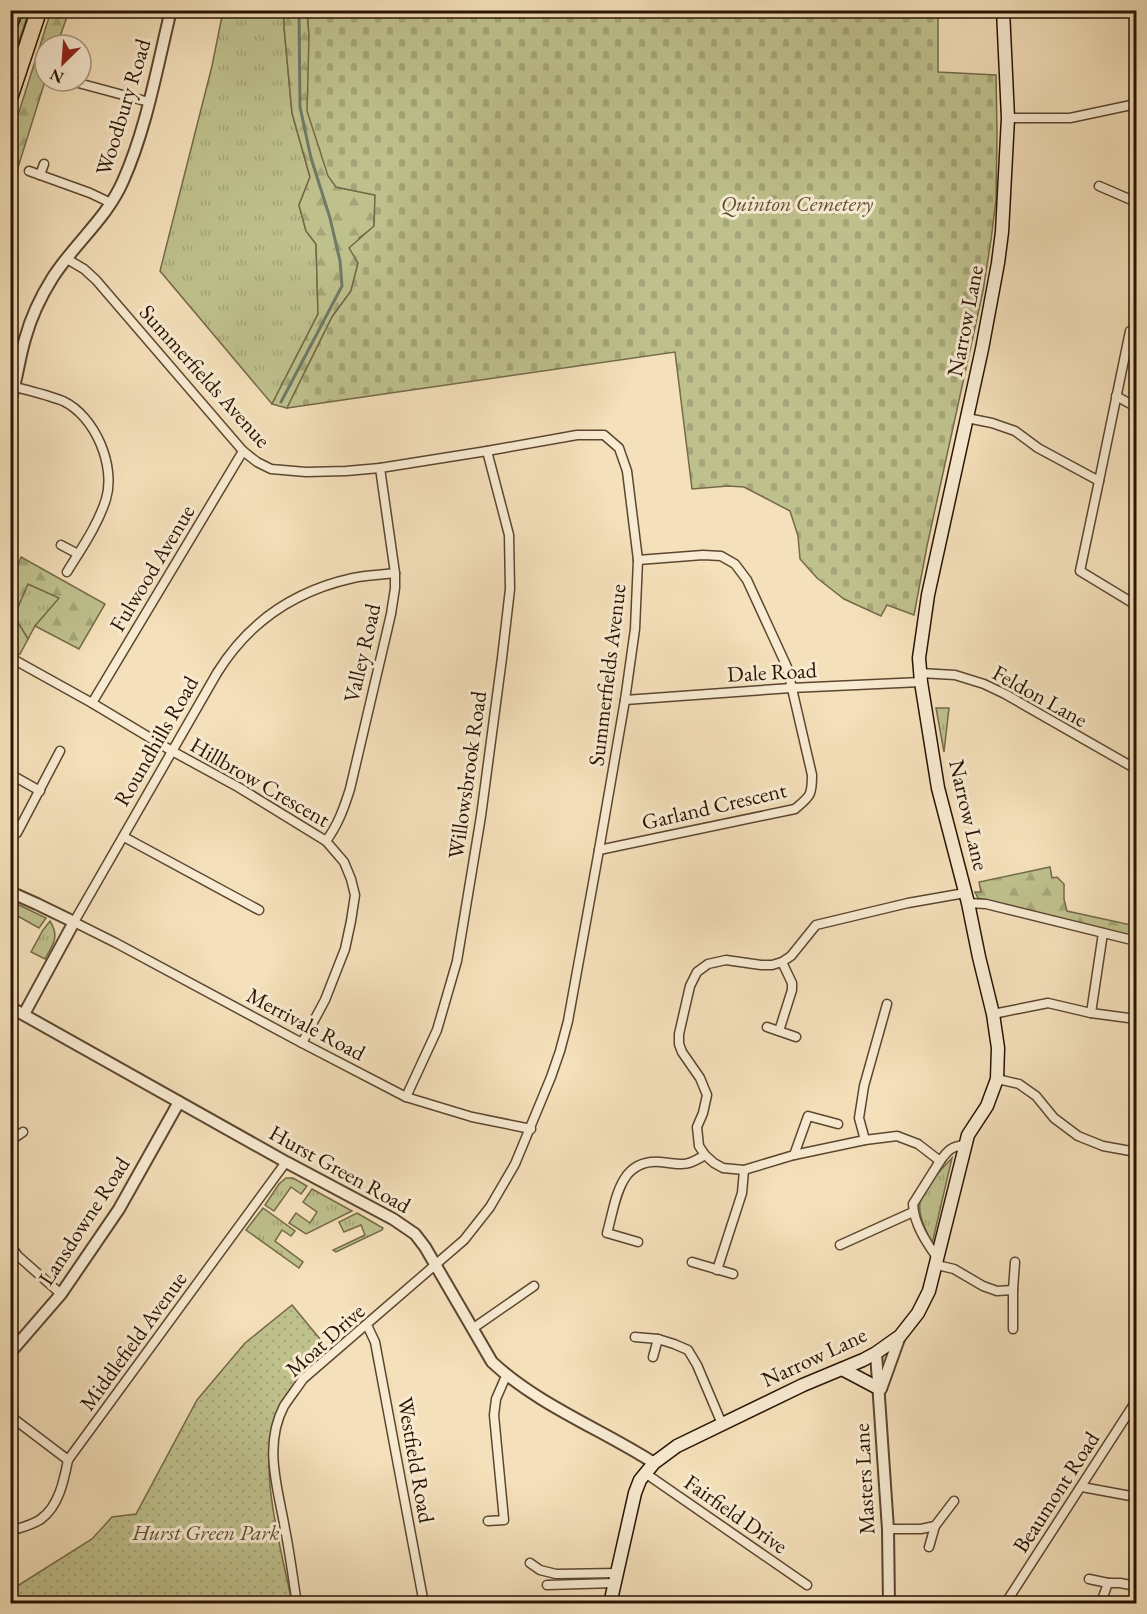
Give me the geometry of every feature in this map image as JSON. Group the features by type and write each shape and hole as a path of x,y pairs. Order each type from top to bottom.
{"highway":[{"path":"10,23 15,10"},
{"path":"10,97 39,10"}],"main road":[{"name":"Narrow Lane","path":"610,1604 635,1493 640,1480 654,1463 677,1446 803,1385 876,1353 900,1336 918,1312 929,1291 938,1262 968,1135 987,1106 997,1079 998,1048 993,1014 967,898 938,788 919,658 928,595 998,263 1002,232 1008,118 1003,10"},
{"path":"842,1369 878,1392"}],"street":[{"name":"Woodbury Road","path":"10,400 31,320 54,276 101,218 123,183 149,102 171,10"},
{"path":"93,87 149,102"},
{"path":"1008,118 1070,118 1137,104"},
{"path":"40,175 44,164"},
{"path":"29,171 111,203"},
{"path":"1098,186 1137,202"},
{"name":"Summerfields Avenue","path":"67,259 84,269 96,280 243,451 271,469 306,472 380,468 577,435 604,435 619,448 627,471 638,560 635,628 625,700 568,1021 551,1077 515,1164 490,1207 464,1240 435,1264"},
{"path":"1130,330 1080,571 1137,605"},
{"path":"15,387 63,401 72,406 96,433 103,451 107,465 106,498 100,515 68,572"},
{"path":"1116,396 1137,407"},
{"path":"967,418 1015,431 1038,448 1099,481"},
{"name":"Fulwood Avenue","path":"92,703 243,451"},
{"name":"Willowsbrook Road","path":"406,1097 437,1030 457,961 481,816 502,658 510,589 509,535 487,451"},
{"name":"Valley Road","path":"327,840 338,822 350,789 391,614 394,573 380,468"},
{"path":"61,545 78,554"},
{"name":"Garland Crescent","path":"599,849 795,809 807,799 812,790 812,776 787,667 747,580 735,564 721,556 703,555 638,560"},
{"name":"Roundhills Road","path":"24,1014 74,922 225,659 260,621 298,597 335,582 394,573"},
{"name":"Hillbrow Crescent","path":"11,658 327,840 344,862 355,895 345,949 324,1000 302,1043"},
{"name":"Feldon Lane","path":"921,678 955,675 984,684 1137,769"},
{"name":"Dale Road","path":"625,700 921,678"},
{"path":"17,833 60,751"},
{"path":"10,774 40,791"},
{"path":"123,837 260,910"},
{"path":"10,892 74,922"},
{"path":"940,1161 918,1144 897,1136 865,1140 794,1155 744,1170 723,1168 714,1164 699,1146 697,1127 707,1095 700,1078 684,1057 679,1044 679,1034 690,986 697,972 714,962 726,960 761,965 782,962 791,956 816,925 908,903 967,898 1137,941"},
{"name":"Merrivale Road","path":"74,922 406,1097 472,1117 531,1129"},
{"path":"1091,1013 1103,933"},
{"path":"779,1031 792,990 792,983 782,962"},
{"path":"993,1014 1048,1003 1091,1013 1137,1019"},
{"path":"865,1140 859,1118 864,1086 887,1004"},
{"name":"Hurst Green Road","path":"10,1006 286,1162 393,1219 415,1234 425,1247 492,1362 506,1376 654,1463"},
{"path":"767,1027 796,1037"},
{"path":"997,1079 1019,1084 1036,1096 1054,1118 1078,1136 1103,1146 1137,1152"},
{"name":"Lansdowne Road","path":"11,1350 61,1294 120,1209 179,1102"},
{"path":"794,1155 808,1116 838,1125"},
{"path":"10,1141 23,1132"},
{"path":"965,1145 955,1146 948,1150 913,1204 914,1212 926,1242 938,1262 983,1286 997,1291 1012,1290"},
{"path":"638,1242 607,1233 622,1181 629,1172 645,1163 683,1165 705,1155"},
{"name":"Middlefield Avenue","path":"10,1531 40,1520 52,1510 68,1460 286,1162"},
{"path":"717,1270 742,1193 744,1170"},
{"path":"840,1245 914,1212"},
{"path":"10,1245 18,1256 61,1294"},
{"path":"692,1262 733,1274"},
{"path":"1013,1329 1012,1290 1015,1262"},
{"name":"Moat Drive","path":"297,1604 276,1487 273,1456 278,1420 303,1379 367,1326 435,1264"},
{"path":"472,1329 534,1286"},
{"name":"Westfield Road","path":"367,1326 375,1342 424,1604"},
{"path":"878,1392 900,1336"},
{"path":"635,1337 658,1339 688,1350 697,1365 722,1424"},
{"path":"653,1357 658,1339"},
{"name":"Masters Lane","path":"876,1353 888,1529 889,1604"},
{"path":"488,1521 504,1520 494,1415 496,1399 506,1376"},
{"name":"Beaumont Road","path":"1005,1604 1137,1401"},
{"path":"10,1416 68,1460"},
{"name":"Fairfield Drive","path":"645,1473 807,1585"},
{"path":"1082,1487 1137,1497"},
{"path":"929,1547 935,1526 954,1501"},
{"path":"888,1529 921,1529 935,1526"},
{"path":"530,1563 540,1570 556,1574 616,1578"},
{"path":"547,1585 616,1578"},
{"path":"1089,1579 1137,1586"},
{"path":"1102,1600 1108,1583"}],"green space":[{"path":"23,11 29,11 10,68 11,48"},
{"path":"51,11 69,11 61,33 44,33"},
{"path":"223,11 284,11 292,113 310,177 299,205 306,231 316,244 318,314 272,404 160,271 212,66"},
{"path":"284,11 307,11 309,35 336,187 375,195 374,227 359,238 358,263 351,291 332,317 287,408 272,404 318,314 316,244 306,231 299,205 310,177 292,113"},
{"name":"Quinton Cemetery","path":"307,11 938,11 938,72 996,75 996,200 983,291 914,615 887,605 881,616 844,599 817,578 800,559 798,536 790,511 744,487 692,489 675,352 287,408 332,317 351,291 358,263 349,248 374,226 375,195 336,187 328,176 307,111 309,35"},
{"path":"33,68 33,93 41,93 11,190 11,137"},
{"path":"21,557 105,604 79,649 35,626 59,598 28,584 14,616 28,639 20,654 11,655 11,587"},
{"path":"28,584 60,598 35,626 28,639 14,616"},
{"path":"936,708 949,708 944,752"},
{"path":"1050,867 1052,878 1057,877 1064,884 1067,911 1136,926 1136,938 978,898 975,892 981,892 979,882"},
{"path":"17,904 46,918 39,928 12,913"},
{"path":"50,921 55,936 45,959 31,952"},
{"path":"952,1158 932,1244 922,1219 920,1203 928,1185"},
{"path":"286,1178 293,1178 307,1186 301,1194 291,1187 274,1211 265,1205 279,1184"},
{"path":"312,1189 352,1211 306,1234 289,1223 296,1213 310,1223 317,1212 303,1202"},
{"path":"263,1208 295,1231 291,1236 282,1230 275,1241 303,1262 299,1268 246,1230"},
{"path":"357,1213 383,1228 382,1230 336,1252 333,1250 365,1235 361,1225 344,1232 339,1222"},
{"name":"Hurst Green Park","path":"292,1305 329,1350 282,1404 272,1430 269,1479 272,1505 292,1603 11,1604 11,1590 92,1539 112,1517 136,1514 197,1400 245,1343"}],"waterway":[{"path":"281,402 342,286 340,261 330,218 311,158 300,107 299,10"}]}
